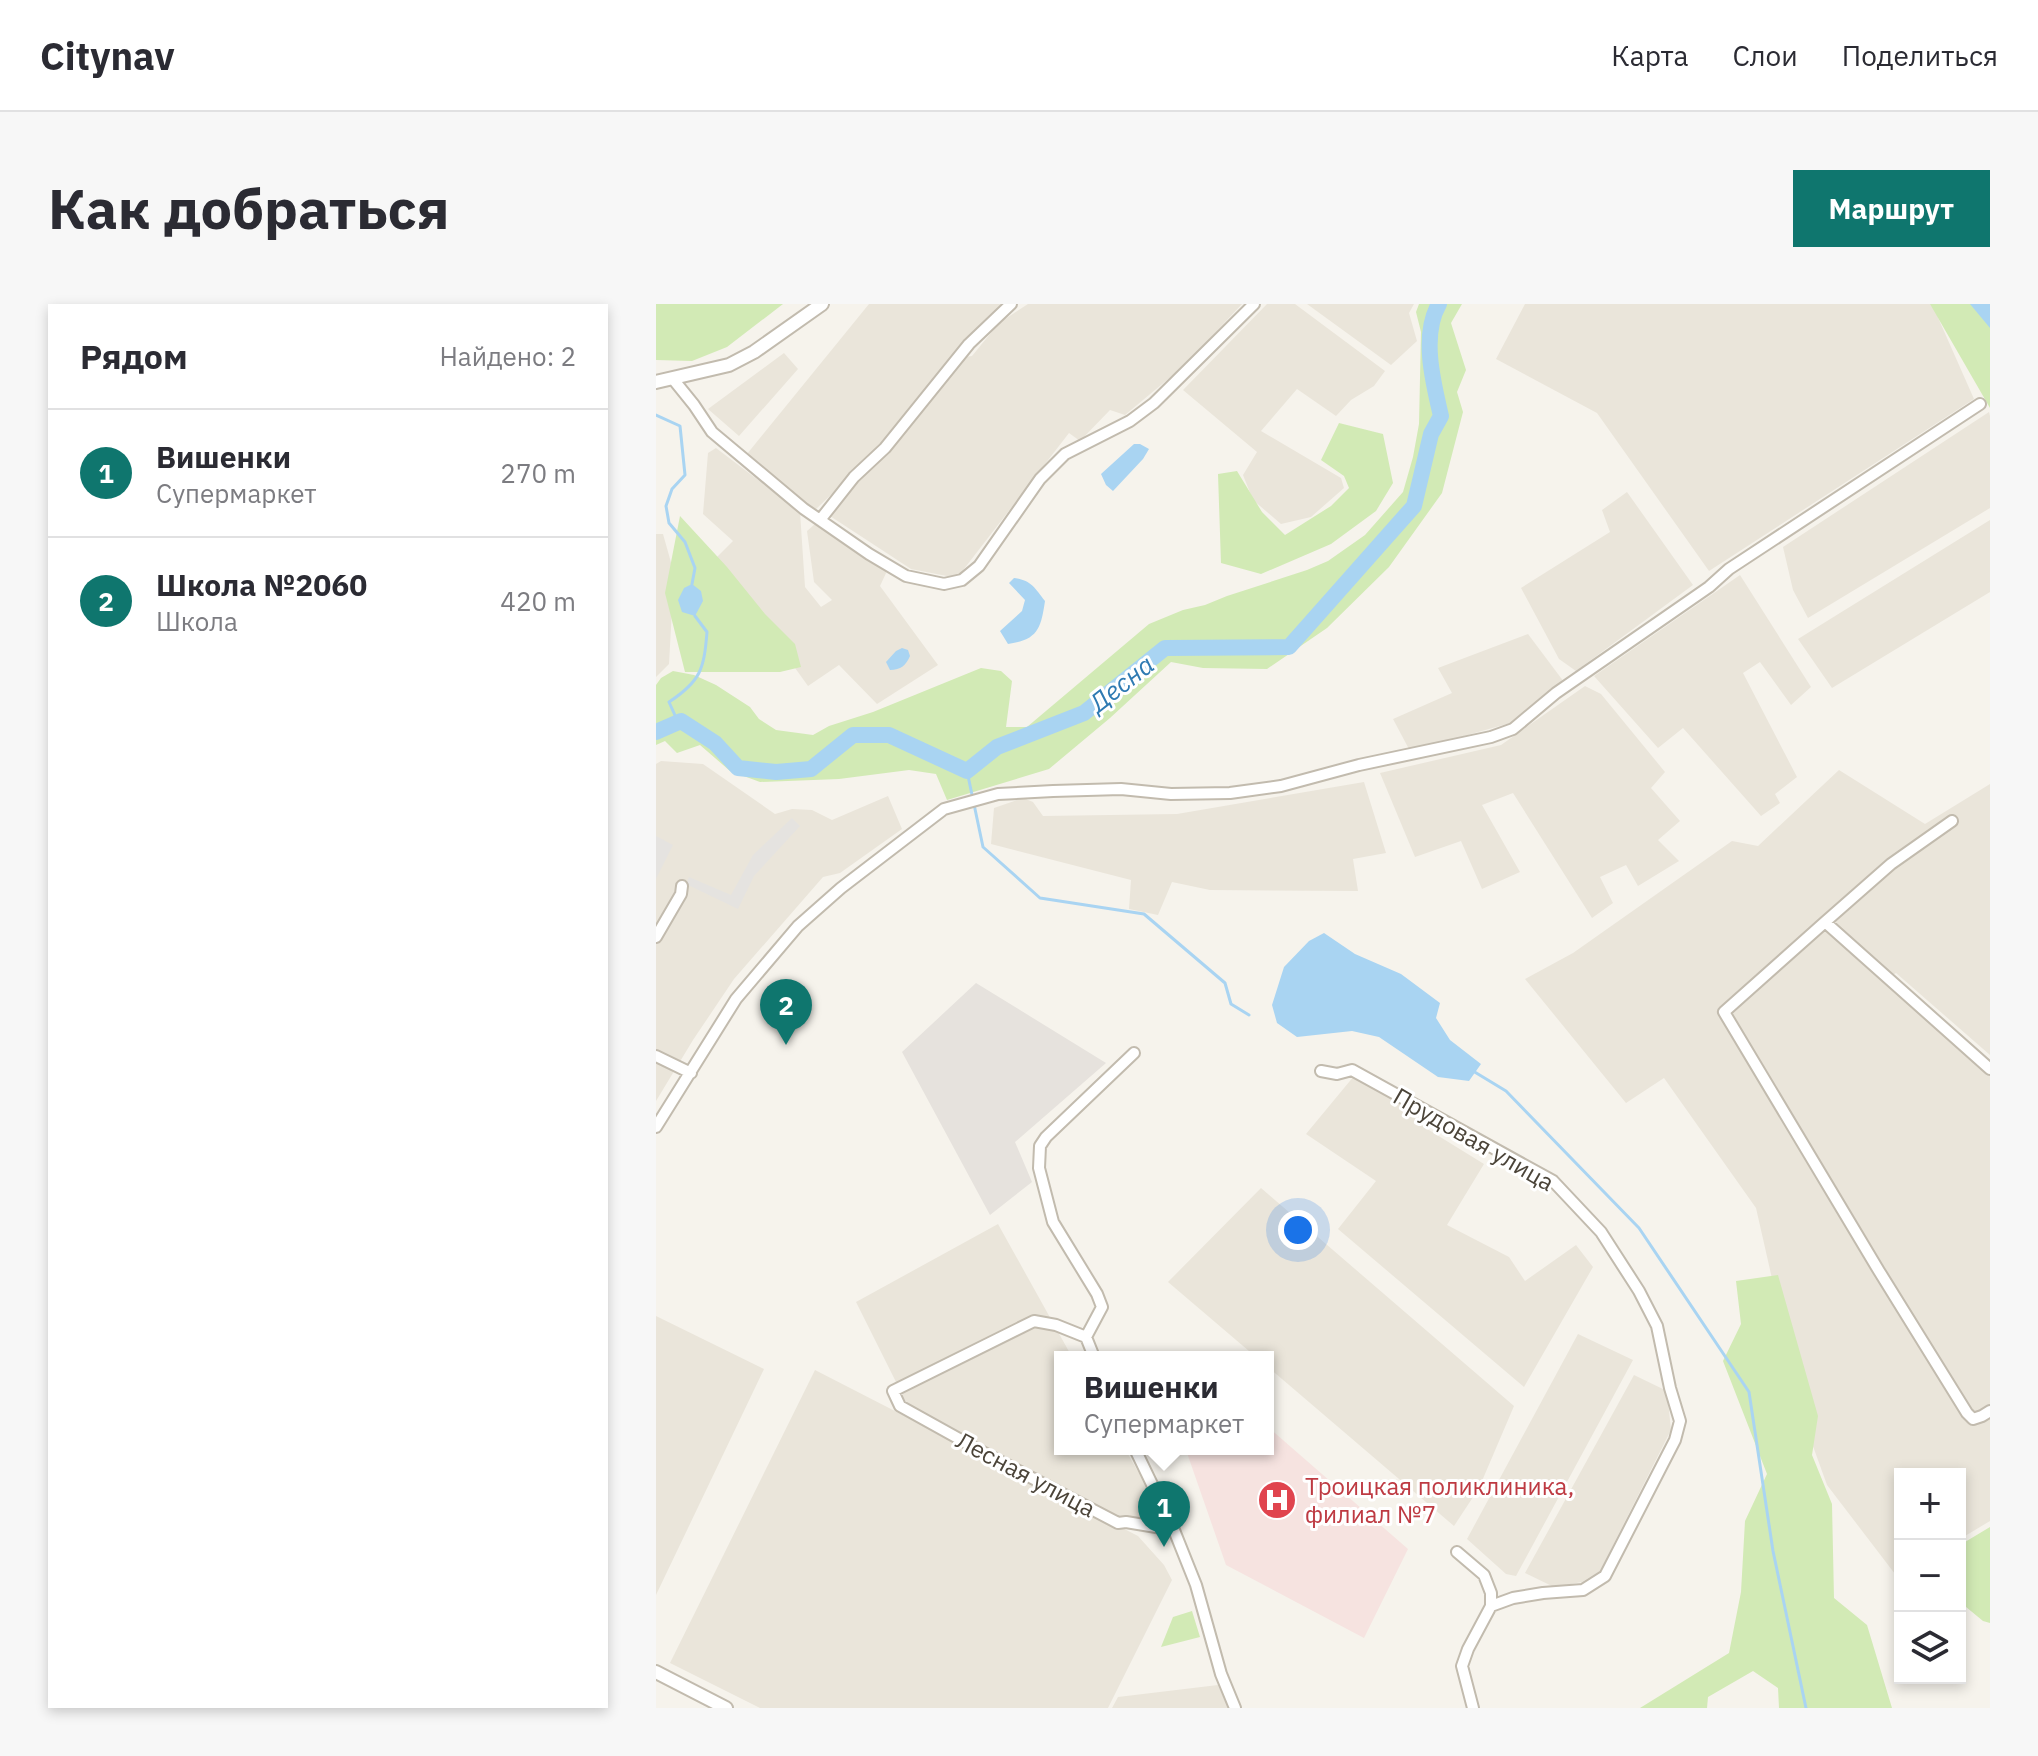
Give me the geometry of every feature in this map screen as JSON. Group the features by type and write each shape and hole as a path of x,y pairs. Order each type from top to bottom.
{"street":[{"path":"656,382 729,365 754,352 822,304"},
{"path":"820,520 854,477 885,448 969,344 1011,304"},
{"path":"673,379 712,432 776,487 906,576 944,584 962,580 979,566 1040,479 1065,454 1130,421 1154,403 1254,304"},
{"path":"656,1127 736,999 798,926 841,888 944,809 998,794 1121,789 1171,794 1230,793 1281,786 1359,765 1491,737 1513,729 1556,693 1709,587 1729,569 1980,404"},
{"path":"1952,821 1891,864 1724,1012 1967,1413 1973,1419 1990,1411"},
{"path":"656,937 681,894 682,886"},
{"path":"1825,922 1990,1069"},
{"path":"1092,1351 1086,1337 1102,1307 1053,1222 1039,1168 1040,1146 1134,1053"},
{"path":"656,1056 691,1073"},
{"name":"Прудовая улица","path":"1321,1071 1337,1074 1352,1070 1553,1181 1601,1232 1639,1291 1657,1326 1680,1421 1675,1440 1605,1576 1583,1590 1513,1598 1491,1606"},
{"name":"Лесная улица","path":"1086,1337 1056,1325 1034,1321 893,1391 900,1406 1118,1523 1174,1530"},
{"path":"1138,1455 1196,1585 1221,1674 1235,1708"},
{"path":"1457,1552 1484,1575 1491,1593 1491,1606 1462,1666 1473,1708"},
{"path":"656,1672 726,1708"}],"shaded area":[{"path":"869,304 1001,304 883,445 814,511 747,454"},
{"path":"1028,304 1242,304 1185,365 1125,415 1110,410 1080,441 1069,433 957,578 911,569 830,516 859,478 894,446 965,357 972,356 999,323"},
{"path":"1267,304 1295,304 1385,371 1374,386 1351,400 1336,416 1297,389 1261,431 1341,478 1344,488 1311,517 1281,524 1253,500 1243,475 1257,452 1183,390"},
{"path":"1307,304 1414,304 1409,313 1417,341 1391,365"},
{"path":"1525,304 1932,304 1974,399 1709,571 1597,413 1496,359"},
{"path":"784,353 798,369 739,436 708,409"},
{"path":"1989,412 1990,508 1808,618 1793,590 1783,547"},
{"path":"716,448 800,512 805,587 821,607 832,600 814,582 807,531 815,524 887,571 880,586 938,665 877,704 839,665 808,686 716,558 733,541 703,514 708,453"},
{"path":"1627,492 1693,585 1576,671 1559,659 1521,588 1610,532 1602,510"},
{"path":"1990,520 1990,592 1832,688 1798,639"},
{"path":"656,534 663,534 674,573 669,664 656,677"},
{"path":"1740,575 1811,687 1791,705 1760,662 1743,673 1797,777 1775,794 1780,803 1761,816 1683,728 1658,748 1594,676"},
{"path":"1528,634 1564,682 1514,722 1410,751 1393,719 1452,693 1438,668"},
{"path":"1585,686 1601,694 1665,772 1651,788 1680,821 1658,840 1679,861 1638,886 1626,865 1600,877 1613,903 1592,918 1513,793 1482,805 1520,872 1482,889 1461,841 1415,857 1380,773 1501,745"},
{"path":"661,761 703,764 775,814 792,809 812,810 832,820 888,796 902,829 840,873 823,877 734,979 656,1101 656,764"},
{"path":"1839,770 1925,824 1990,784 1990,1055 1896,973 1887,979 1990,1070 1990,1521 1966,1535 1966,1468 1894,1468 1894,1573 1827,1485 1805,1424 1756,1208 1664,1078 1626,1103 1525,979 1573,953 1732,841 1758,846"},
{"path":"1364,782 1386,853 1353,859 1358,891 1210,890 1172,882 1158,915 1129,909 1131,880 991,844 994,808 1023,798 1033,802 1043,816 1177,814"},
{"path":"792,818 800,826 754,876 738,909 686,884 689,877 731,895 753,855"},
{"path":"656,836 673,845 656,879"},
{"path":"976,983 1106,1063 1015,1142 1032,1182 990,1215 902,1052"},
{"path":"1354,1076 1397,1100 1424,1127 1484,1164 1447,1225 1509,1257 1525,1281 1576,1245 1593,1267 1524,1387 1338,1229 1376,1181 1306,1134"},
{"path":"1261,1188 1514,1406 1479,1488 1454,1526 1274,1372 1274,1351 1249,1351 1168,1282"},
{"path":"998,1224 1069,1351 1054,1351 1054,1455 1128,1455 1169,1525 1118,1519 909,1408 856,1302"},
{"path":"656,1316 764,1369 656,1595"},
{"path":"1578,1334 1633,1360 1516,1576 1506,1574 1467,1539"},
{"path":"815,1370 1138,1536 1164,1565 1172,1580 1108,1708 760,1708 670,1663"},
{"path":"1634,1375 1667,1391 1671,1430 1600,1571 1582,1582 1554,1587 1525,1573"},
{"name":"Троицкая поликлиника, филиал №7","path":"1274,1432 1408,1549 1364,1638 1226,1565 1188,1455 1274,1455"},
{"path":"1218,1685 1228,1708 1112,1708 1118,1697"}],"green space":[{"path":"656,304 783,304 727,347 692,361 656,360"},
{"path":"1419,304 1462,304 1451,323 1466,370 1457,392 1463,412 1442,493 1389,567 1327,628 1267,669 1203,668 1171,662 1049,769 947,800 936,774 909,770 839,779 760,782 730,771 700,745 677,753 665,741 656,745 656,685 673,671 694,675 716,685 750,707 759,719 776,730 813,735 829,726 873,712 981,668 1001,671 1012,681 1006,727 1027,727 1149,624 1328,561 1365,535 1403,492 1419,424 1421,332 1416,312"},
{"path":"1930,304 1990,304 1990,408"},
{"path":"1339,423 1383,434 1393,483 1376,511 1331,544 1261,574 1221,563 1218,474 1237,471 1262,512 1285,535 1331,506 1349,488 1344,476 1321,460"},
{"path":"680,516 795,644 801,667 780,672 685,672 665,593"},
{"path":"1778,1275 1818,1416 1812,1455 1832,1504 1834,1598 1867,1625 1892,1708 1779,1708 1778,1688 1753,1671 1708,1697 1707,1708 1640,1708 1729,1653 1741,1592 1745,1521 1767,1474 1723,1361 1741,1324 1736,1281"},
{"path":"1990,1527 1990,1623 1966,1607 1966,1541"},
{"path":"1192,1611 1200,1637 1161,1647 1173,1617"}],"water":[{"path":"1970,304 1990,304 1990,328"},
{"path":"1134,444 1149,449 1113,491 1101,474"},
{"path":"1014,578 1029,583 1045,601 1042,619 1032,636 1008,644 1000,631 1022,611 1025,600 1009,583"},
{"path":"692,584 701,591 703,601 695,616 682,612 678,600 684,588"},
{"path":"902,648 908,650 910,656 900,668 890,670 886,662"},
{"path":"1324,933 1355,954 1401,974 1440,1003 1436,1018 1450,1040 1481,1064 1469,1081 1438,1077 1379,1037 1352,1031 1297,1037 1277,1023 1272,1005 1284,967 1309,941"}],"waterway":[{"name":"Десна","path":"656,732 681,721 715,743 738,768 776,772 811,769 853,735 889,735 967,771 997,747 1084,713 1165,648 1289,647 1414,506 1431,434 1441,416 1430,359 1431,330 1439,304"},
{"path":"656,415 680,426 685,475 672,489 666,506 669,523 685,542 695,568 692,584"},
{"path":"678,722 669,702 694,680 704,656 707,632 695,616"},
{"path":"967,771 983,847 1040,898 1144,914 1225,983 1231,1004 1249,1015"},
{"path":"1473,1071 1506,1091 1639,1228 1749,1392 1773,1551 1806,1708"}],"place":[{"name":"Школа №2060","path":"786,1045"},
{"name":"Троицкая поликлиника, филиал №7","path":"1277,1500"},
{"name":"Вишенки","path":"1164,1547"}]}
